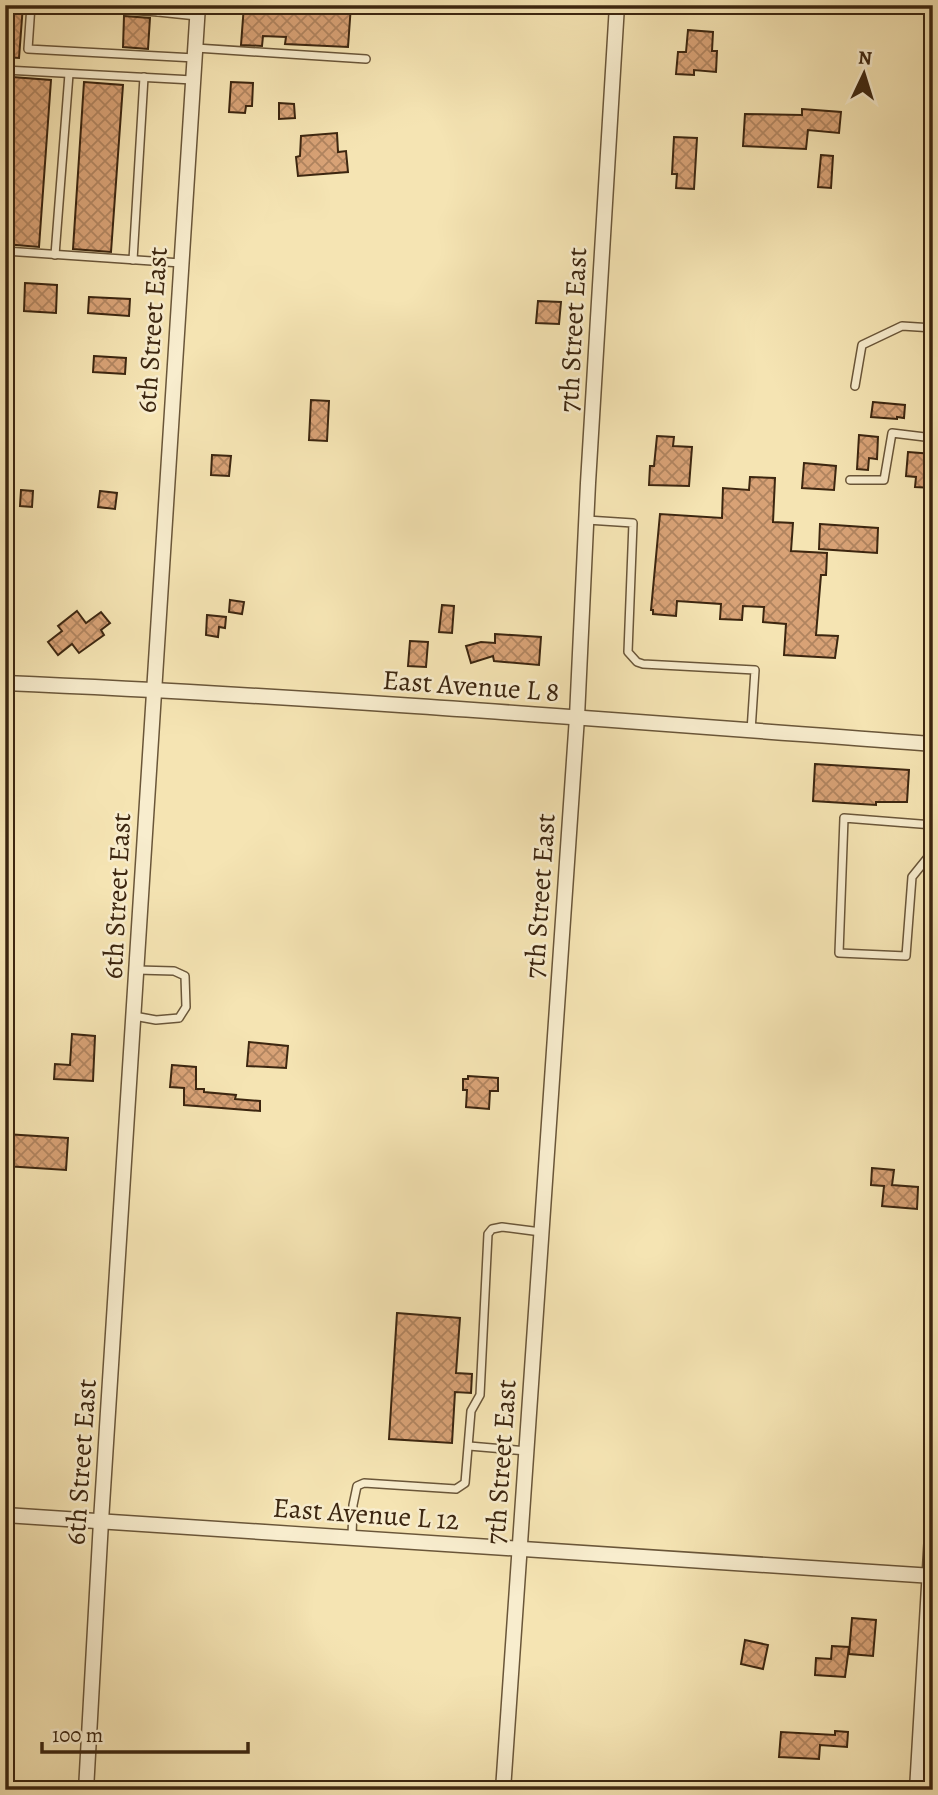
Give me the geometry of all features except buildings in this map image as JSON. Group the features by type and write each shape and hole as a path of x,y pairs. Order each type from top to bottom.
{"street":[{"name":"7th Street East","path":"503,1790 578,717 617,5"},
{"name":"6th Street East","path":"86,1790 198,10"},
{"name":"East Avenue L 8","path":"5,683 154,689 933,744"},
{"name":"East Avenue L 12","path":"5,1515 931,1576"},
{"path":"917,1790 933,1518"}],"lane":[{"path":"31,5 28,49 366,59"},
{"path":"58,5 198,10"},
{"path":"5,71 193,80"},
{"path":"55,255 69,74"},
{"path":"133,260 144,77"},
{"path":"5,251 181,263"},
{"path":"855,386 862,345 902,326 933,328"},
{"path":"850,480 884,480 892,433 933,438"},
{"path":"587,520 633,523 628,652 632,658 643,664 755,670 751,730"},
{"path":"933,825 844,818 839,953 906,956 912,877 933,851"},
{"path":"134,1016 156,1020 179,1018 186,1007 185,976 174,971 137,970"},
{"path":"352,1537 357,1486 364,1483 461,1487 467,1476 471,1411 480,1395 488,1234 492,1229 502,1227 541,1232"},
{"path":"469,1446 527,1451"}]}
